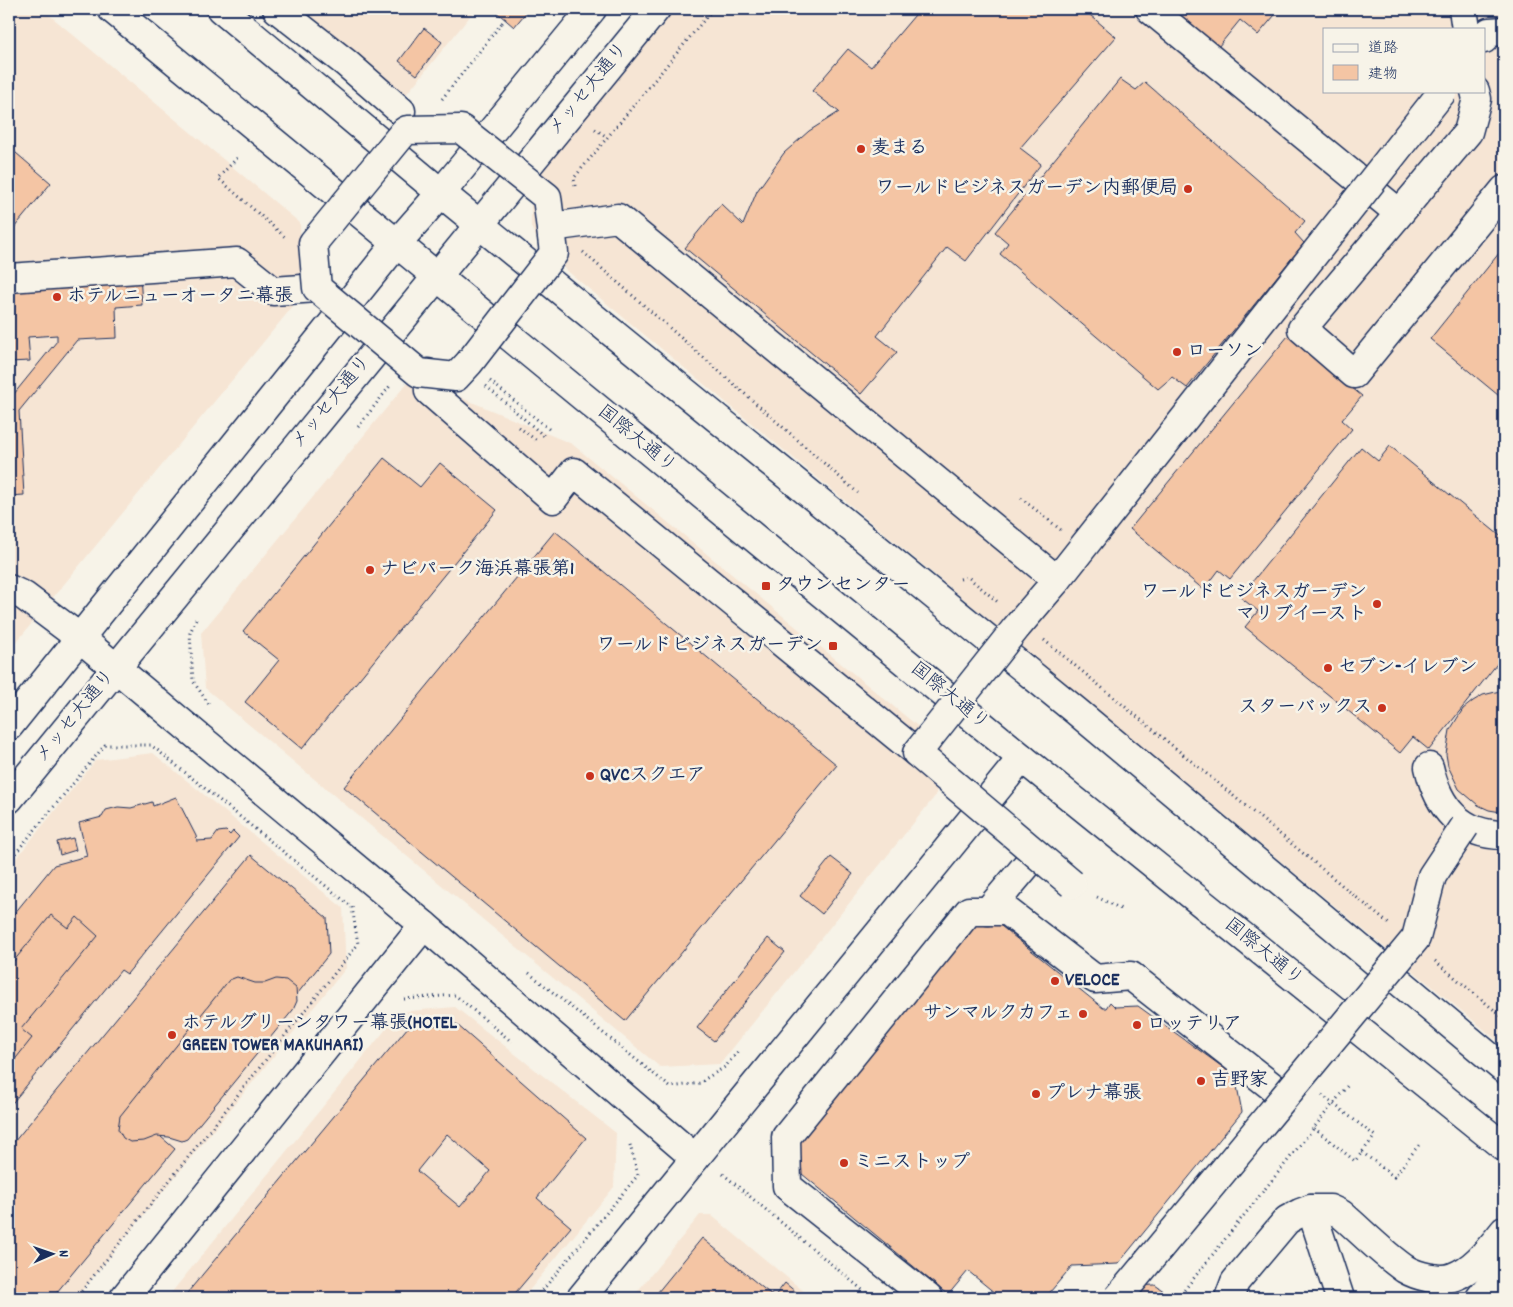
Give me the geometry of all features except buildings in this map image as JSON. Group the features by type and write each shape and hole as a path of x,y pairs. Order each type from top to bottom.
{"street":[{"name":"国際大通り","path":"112,9 1022,758 1504,1147"},
{"path":"221,9 441,193 1076,711 1504,1069"},
{"path":"277,9 346,63 410,120 461,129 548,198 554,253 467,366 456,377 418,368"},
{"path":"9,726 397,243 441,193 592,9"},
{"name":"メッセ大通り","path":"9,799 656,9"},
{"path":"1150,9 1400,213"},
{"path":"1463,9 1466,28"},
{"path":"1486,36 1489,32 1504,31"},
{"path":"917,753 1016,628 1058,580 1442,92"},
{"path":"1476,92 1477,99 1468,132 1302,329 1354,374 1504,190"},
{"path":"410,120 407,130 313,243 316,276 418,368 430,391 553,499 574,472 917,753 1072,884"},
{"path":"551,227 618,218 1058,580"},
{"path":"9,278 237,262 273,290 316,276"},
{"path":"9,589 24,596 80,638 424,925 695,1158"},
{"path":"581,1298 1022,758"},
{"path":"1429,767 1433,785 1444,805 1455,819 1472,830 1494,835 1504,835"},
{"path":"1118,1298 1416,938 1432,876 1465,826"},
{"path":"988,911 1036,854"},
{"path":"928,1298 788,1186 786,1137 969,911 1007,911 1095,979 1131,976 1292,1086"},
{"path":"124,1298 424,925"},
{"path":"1311,1208 1340,1298"},
{"path":"1229,1298 1235,1282 1287,1220 1311,1208 1330,1209 1341,1214 1406,1269 1422,1276 1452,1278 1465,1271 1480,1260 1504,1231"},
{"path":"1480,1298 1504,1268"}],"path":[{"path":"410,120 502,23 512,9"},
{"path":"593,128 607,137"},
{"path":"237,158 218,178 316,276"},
{"path":"467,366 550,430"},
{"path":"467,366 544,436"},
{"path":"358,427 418,368"},
{"path":"1021,498 1083,547"},
{"path":"198,616 190,633 192,681 212,708"},
{"path":"9,861 105,745 151,745 352,907 358,944 76,1298"},
{"path":"1343,886 1346,894"},
{"path":"524,970 670,1087 701,1083 725,1068 740,1049"},
{"path":"398,1006 404,998 455,995 516,1046"},
{"path":"1178,1298 1348,1085"},
{"path":"1292,1086 1375,1136 1355,1161 1314,1128"},
{"path":"536,1298 638,1175 630,1142 622,1136"},
{"path":"1362,1152 1394,1177 1421,1142"},
{"path":"723,1174 872,1298"}],"shaded area":[{"path":"9,9 42,9 300,223 303,294 9,651"},
{"path":"286,9 476,9 400,102"},
{"path":"675,9 1504,9 1504,1046 542,250 531,227 531,197 538,173"},
{"path":"412,377 572,444 942,746 936,795 720,1064 660,1067 205,688 201,633"},
{"path":"153,753 343,908 346,968 76,1298 9,1298 9,867 96,760"},
{"path":"455,1007 616,1133 614,1187 523,1298 167,1298 400,1012"},
{"path":"700,1215 711,1215 812,1298 632,1298"}],"place":[{"name":"麦まる","path":"861,149"},
{"name":"ワールドビジネスガーデン内郵便局","path":"1188,189"},
{"name":"ホテルニューオータニ幕張","path":"57,297"},
{"name":"ローソン","path":"1177,352"},
{"name":"ナビパーク海浜幕張第1","path":"370,570"},
{"name":"タウンセンター","path":"766,586"},
{"name":"ワールドビジネスガーデン マリブイースト","path":"1377,604"},
{"name":"ワールドビジネスガーデン","path":"833,646"},
{"name":"セブン-イレブン","path":"1328,668"},
{"name":"スターバックス","path":"1382,708"},
{"name":"QVCスクエア","path":"590,776"},
{"name":"VELOCE","path":"1055,981"},
{"name":"サンマルクカフェ","path":"1083,1014"},
{"name":"ロッテリア","path":"1137,1025"},
{"name":"ホテルグリーンタワー幕張(HOTEL GREEN TOWER MAKUHARI)","path":"172,1035"},
{"name":"吉野家","path":"1201,1081"},
{"name":"プレナ幕張","path":"1036,1094"},
{"name":"ミニストップ","path":"844,1163"}]}
